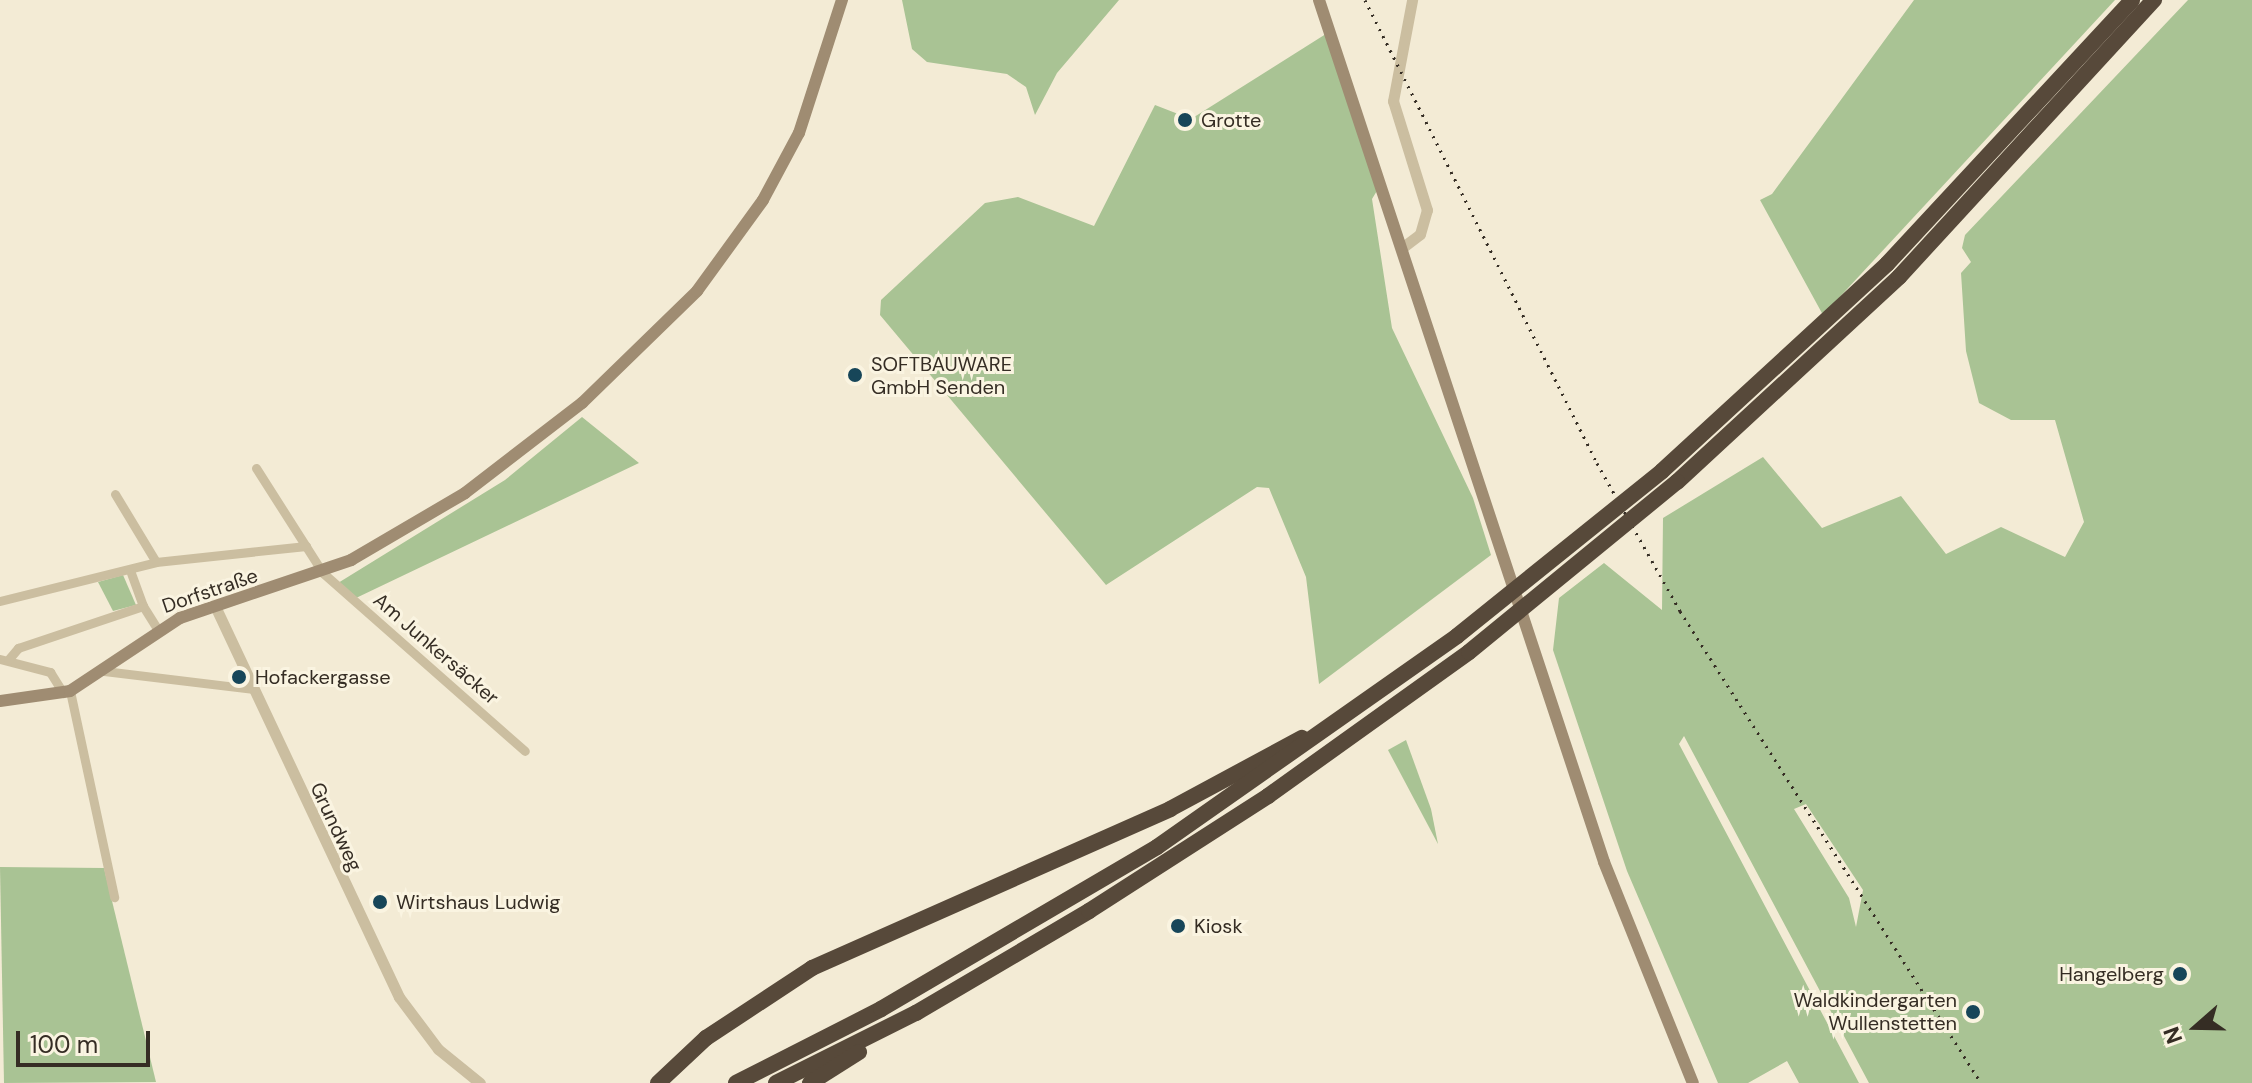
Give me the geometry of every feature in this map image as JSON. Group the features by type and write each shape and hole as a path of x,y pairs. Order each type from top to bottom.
{"highway":[{"path":"736,1083 1054,911 1390,687 1457,636 1662,471 1877,274 2053,89 2132,0"},
{"path":"810,1083 916,1013 1193,846 1469,652 1677,482 1899,277 2045,124 2154,0"},
{"path":"658,1083 747,1008 826,961 1183,803 1390,687"},
{"path":"776,1083 916,1013"}],"main road":[{"name":"Dorfstraße","path":"0,701 66,692 104,671 158,630 215,606 323,573 351,560 521,452 697,291 782,168 842,0"},
{"path":"1319,0 1604,862 1693,1083"}],"street":[{"path":"1403,247 1420,234 1427,210 1393,101 1412,0"},
{"name":"Am Junkersäcker","path":"256,468 323,573 525,751"},
{"path":"115,494 156,562"},
{"path":"0,601 131,573 156,562 306,546"},
{"path":"131,573 143,606 158,630"},
{"path":"4,660 18,648 143,606"},
{"name":"Grundweg","path":"215,606 399,997 438,1049 480,1083"},
{"path":"4,660 50,672 66,692 114,897"},
{"path":"104,671 252,689"}],"green space":[{"path":"902,0 1119,0 1057,73 1035,115 1026,87 1007,74 927,62 912,49"},
{"path":"1914,0 2115,0 1823,315 1760,200 1772,194"},
{"path":"2188,0 2252,0 2252,1083 1869,1083 1684,736 1679,744 1859,1083 1799,1083 1787,1061 1748,1083 1718,1083 1627,871 1553,650 1559,598 1604,563 1662,610 1663,518 1763,457 1822,528 1901,496 1946,554 2001,527 2065,557 2084,522 2055,420 2011,420 1979,403 1966,351 1961,273 1971,262 1962,248 1965,235","holes":["1806,804 1863,890 1856,927 1849,898 1794,809"]},
{"path":"1329,32 1381,184 1372,199 1392,328 1473,498 1491,555 1319,684 1306,577 1269,488 1257,487 1106,585 880,315 881,300 985,203 1018,197 1094,226 1155,105 1191,119"},
{"path":"582,417 639,463 356,598 338,583 505,480"},
{"path":"123,575 136,605 113,611 98,582"},
{"path":"1406,740 1431,809 1438,844 1388,750"},
{"path":"0,867 104,868 156,1082 4,1083"}],"railway":[{"path":"1365,0 1597,463 1680,611 1981,1083"}],"place":[{"name":"Grotte","path":"1185,120"},
{"name":"SOFTBAUWARE GmbH Senden","path":"855,375"},
{"name":"Hofackergasse","path":"239,677"},
{"name":"Wirtshaus Ludwig","path":"380,902"},
{"name":"Kiosk","path":"1178,926"},
{"name":"Hangelberg","path":"2180,974"},
{"name":"Waldkindergarten Wullenstetten","path":"1973,1012"}]}
